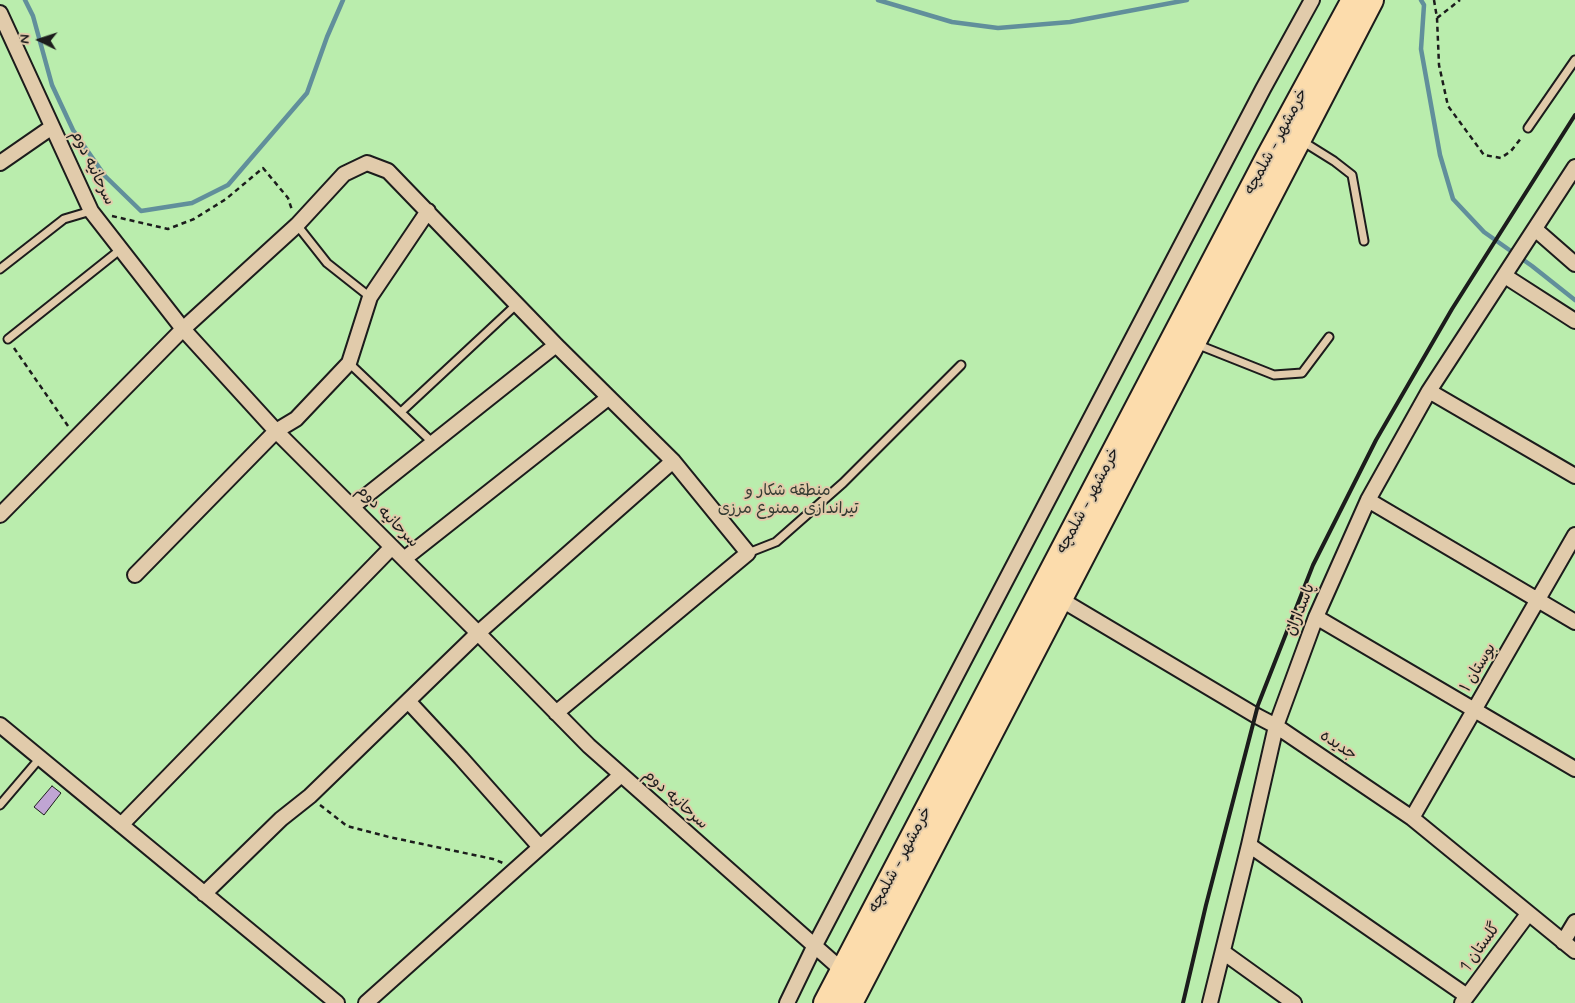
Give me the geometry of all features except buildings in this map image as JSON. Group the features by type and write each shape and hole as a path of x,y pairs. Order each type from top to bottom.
{"highway":[{"name":"خرمشهر - شلمچه","path":"850,1003 1268,158 1354,0"},
{"name":"خرمشهر - شلمچه","path":"826,1003 1193,343 1371,0"}],"street":[{"path":"788,1003 814,947 1263,89 1312,0"},
{"name":"سرحانیه دوم","path":"0,16 92,211 183,329 276,431 589,746 814,947 843,970"},
{"path":"0,163 52,127"},
{"path":"0,514 183,329 296,224 344,174 367,163 388,172 608,398 673,461 748,553 556,713"},
{"name":"پاسداران","path":"1210,1003 1276,726 1316,617 1368,500 1429,392 1575,167"},
{"path":"135,575 276,431 296,419 349,363 370,297 428,211"},
{"path":"1535,228 1575,264"},
{"path":"1508,271 1575,320"},
{"path":"352,507 556,345"},
{"path":"1429,392 1575,476"},
{"path":"404,559 608,398"},
{"path":"204,894 280,819 310,796 478,633 673,461"},
{"path":"1368,500 1575,622"},
{"name":"بوستان ۱","path":"1412,818 1575,535"},
{"path":"121,825 392,547"},
{"name":"جدیده","path":"1052,594 1276,726 1412,818 1575,952"},
{"path":"1316,617 1575,769"},
{"path":"408,701 540,847"},
{"path":"0,725 337,1003"},
{"path":"366,1003 621,775"},
{"path":"1249,845 1465,1000"},
{"name":"گلستان 1","path":"1465,1000 1528,914"},
{"path":"1563,942 1575,922"},
{"path":"1223,952 1294,1003"}],"lane":[{"path":"1528,128 1575,60"},
{"path":"1300,139 1352,175 1364,241"},
{"path":"0,269 64,219 92,211"},
{"path":"296,224 327,263 370,297"},
{"path":"8,339 122,249"},
{"path":"401,412 516,304"},
{"path":"1193,343 1274,375 1302,373 1329,338"},
{"path":"349,363 433,442"},
{"path":"748,553 776,542 843,483 961,365"},
{"path":"0,805 40,758"}],"path":[{"path":"1434,0 1438,18 1439,66 1448,106 1484,155 1500,158 1511,151 1528,128"},
{"path":"1438,18 1460,0"},
{"path":"92,211 168,229 194,219 226,199 263,168 288,198 296,224"},
{"path":"8,339 76,438"},
{"path":"310,796 347,826 493,859 516,868"}],"green space":[{"name":"منطقه شکار و تیراندازی ممنوع مرزی","path":"0,0 1575,0 1575,1003 0,1003"}],"waterway":[{"path":"25,0 33,16 52,85 73,130 105,176 141,211 192,203 228,185 307,93 327,37 343,0"},
{"path":"878,0 952,22 998,28 1070,22 1187,0"},
{"path":"1421,0 1424,5 1421,49 1440,155 1453,199 1484,232 1575,300"}],"railway":[{"path":"1183,1003 1206,905 1258,705 1313,565 1376,440 1452,309 1575,115"}]}
